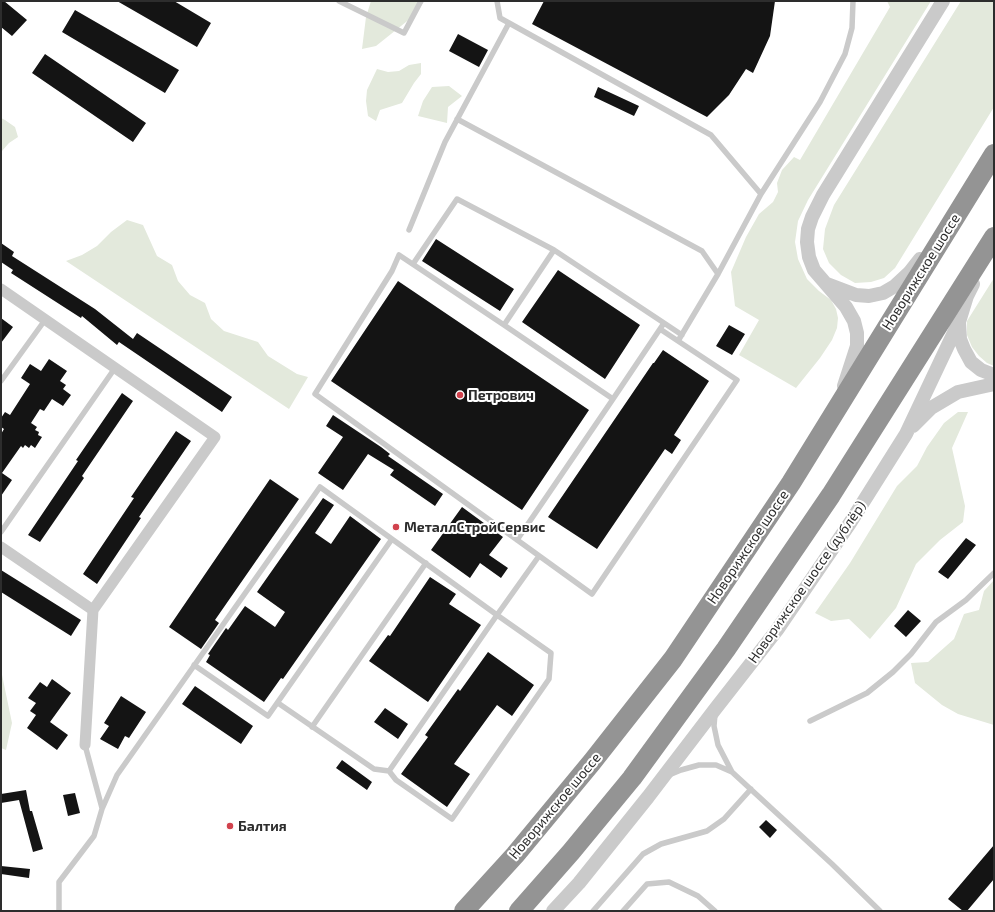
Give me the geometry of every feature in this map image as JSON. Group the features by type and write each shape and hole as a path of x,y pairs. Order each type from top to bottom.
{"highway":[{"name":"Новорижское шоссе","path":"464,911 520,849 592,762 673,659 791,482 994,154"},
{"path":"519,911 571,852 632,778 726,649 831,495 994,237"}],"street":[{"path":"835,410 857,346 857,333 854,321 846,307 814,270 809,257 807,242 808,229 812,217 824,195 943,1"},
{"path":"825,283 856,295 869,296 883,293 895,286 909,273 981,177"},
{"name":"Новорижское шоссе (дублёр)","path":"553,911 579,883 664,778 777,630 850,523 906,434 959,322 967,296 994,241"},
{"path":"1,289 215,437 92,610 85,745"},
{"path":"959,322 960,339 971,362 982,370 994,374"},
{"path":"906,434 931,408 958,392 994,384"},
{"path":"1,547 92,610"}],"lane":[{"path":"339,1 404,33 421,1"},
{"path":"497,1 500,18 711,135 761,194"},
{"path":"678,341 718,274 761,194 820,102 845,54 852,28 853,1"},
{"path":"409,230 444,142 509,23"},
{"path":"457,119 700,250 718,274"},
{"path":"413,264 457,199 554,250 682,335"},
{"path":"504,325 554,250"},
{"path":"613,399 399,255 392,271 315,394 592,594 737,380 660,329"},
{"path":"1,381 45,320"},
{"path":"517,540 664,324"},
{"path":"1,532 115,368"},
{"path":"59,911 59,882 94,836 102,809 117,774 320,487 551,653 549,679 452,819 396,780 389,771 374,770 278,703"},
{"path":"194,665 268,716 392,539"},
{"path":"389,771 539,556"},
{"path":"312,727 426,563"},
{"path":"810,721 867,692 893,672 911,654 936,622 966,600 994,573"},
{"path":"716,708 714,726 718,746 732,772"},
{"path":"85,745 102,809"},
{"path":"664,778 681,770 699,765 716,765 732,772 880,911"},
{"path":"594,911 643,854 661,844 707,831 724,819 751,789"},
{"path":"623,911 647,884 669,882 698,896 715,911"}],"shaded area":[{"path":"371,1 424,1 416,14 376,46 362,49 366,17"},
{"path":"887,1 931,1 808,200 798,221 795,242 798,259 807,279 831,300 836,309 838,318 837,328 832,340 796,388 739,355 759,320 735,306 731,272 746,237 759,214 773,202 778,192 777,183 782,170 794,157 800,160 890,7"},
{"path":"961,1 994,1 994,107 895,268 884,278 871,282 855,283 841,275 829,263 823,249 825,229 834,205"},
{"path":"421,63 421,74 402,103 380,110 376,121 368,116 366,101 367,90 377,69 388,72 399,71 409,65"},
{"path":"449,86 462,96 448,107 447,123 418,116 423,101 432,87"},
{"path":"1,118 15,127 18,137 9,143 2,151 1,164"},
{"path":"127,220 143,225 157,256 172,265 178,281 190,295 205,303 211,319 224,331 258,342 268,356 297,374 308,377 289,409 66,261 82,255 97,246 111,232"},
{"path":"994,278 994,366 987,363 972,347 967,335 967,321"},
{"path":"958,412 968,412 952,448 965,506 963,522 940,540 916,564 896,608 870,639 849,619 831,621 815,613 850,563 897,486 917,466 927,447 944,423"},
{"path":"994,580 994,725 958,714 942,705 915,683 911,663 928,662 954,639 964,614 979,610 984,591"},
{"path":"1,670 12,723 6,750 1,748"}],"building":[{"path":"1,1 4,1 27,20 12,36 1,27"},
{"path":"117,1 174,1 211,23 197,47"},
{"path":"544,1 775,1 770,36 753,73 746,69 729,95 707,117 532,24"},
{"path":"75,10 179,70 165,93 62,32"},
{"path":"458,34 488,50 479,67 449,51"},
{"path":"45,54 146,123 133,142 32,73"},
{"path":"598,87 639,106 634,116 594,97"},
{"path":"436,239 514,289 500,311 422,261"},
{"path":"1,243 14,252 12,256 95,309 133,339 137,333 232,397 222,412 119,342 117,345 82,316 81,318 11,273 13,270 1,262"},
{"path":"558,270 640,325 605,379 522,322"},
{"name":"Петрович","path":"398,281 589,410 522,510 331,381"},
{"path":"1,318 13,327 1,343"},
{"path":"729,325 745,334 732,355 716,346"},
{"path":"663,350 709,381 674,435 681,440 672,454 665,449 597,549 548,517"},
{"path":"49,359 67,371 60,381 66,385 63,389 71,395 63,406 52,399 44,411 40,409 31,423 37,427 35,430 39,432 38,435 42,437 35,448 31,445 29,448 25,445 23,448 21,446 2,473 12,480 1,496 1,434 4,429 1,427 1,418 5,412 10,415 30,384 21,378 30,364 41,371"},
{"path":"122,393 133,401 82,476 84,478 40,542 28,535 78,461 76,460"},
{"path":"333,415 381,447 390,454 388,456 443,494 435,506 390,475 394,470 368,454 343,490 318,473 343,437 326,426"},
{"path":"176,431 191,441 139,517 141,518 97,584 83,574 134,498 131,497"},
{"path":"270,479 299,499 215,620 219,623 201,649 169,627"},
{"path":"323,498 334,505 315,533 331,544 350,516 381,539 283,679 281,678 264,702 206,662 210,655 208,654 226,628 228,630 245,606 275,627 285,612 257,592"},
{"path":"462,507 503,537 489,555 508,568 501,578 480,563 470,578 431,550"},
{"path":"966,538 976,545 948,579 938,572"},
{"path":"1,570 81,620 71,636 1,592"},
{"path":"430,577 456,594 449,604 481,625 428,702 369,661 388,635 390,636"},
{"path":"908,610 921,621 906,637 894,626"},
{"path":"488,652 534,685 512,716 497,705 454,764 470,774 447,807 401,774 428,737 425,735 458,689 460,691"},
{"path":"52,679 71,693 50,722 68,735 57,750 27,728 36,715 30,711 36,703 28,698 40,682 47,687"},
{"path":"195,686 253,726 241,744 182,704"},
{"path":"121,696 146,712 129,738 125,736 118,749 100,739 109,726 104,723"},
{"path":"385,708 408,724 398,739 374,722"},
{"path":"342,760 372,782 367,790 336,768"},
{"path":"26,790 30,811 32,811 43,849 33,852 19,800 1,803 1,794"},
{"path":"75,793 80,813 68,816 63,795"},
{"path":"766,820 777,830 770,838 759,827"},
{"path":"994,845 994,879 967,911 963,911 948,899"},
{"path":"1,866 30,869 29,878 1,874"}],"place":[{"name":"Петрович","path":"460,395"},
{"name":"МеталлСтройСервис","path":"396,527"},
{"name":"Балтия","path":"230,826"}]}
